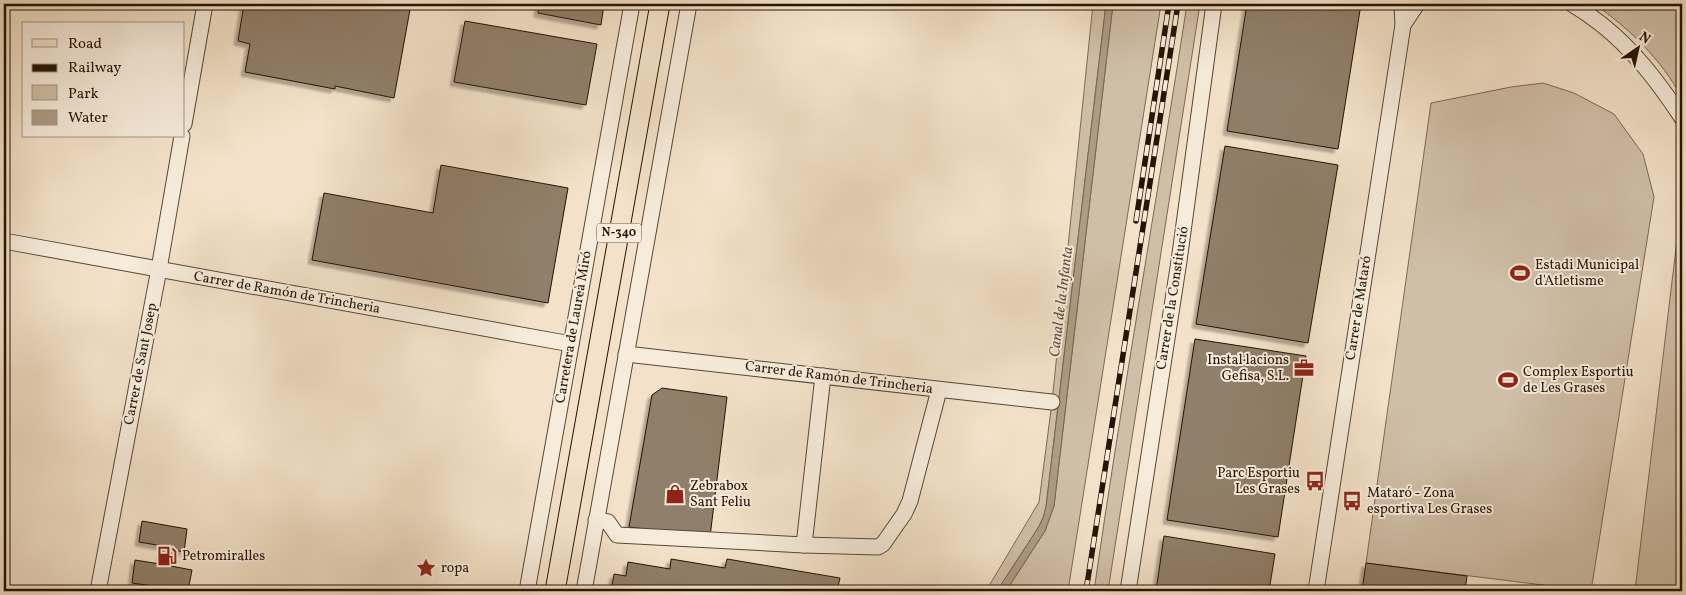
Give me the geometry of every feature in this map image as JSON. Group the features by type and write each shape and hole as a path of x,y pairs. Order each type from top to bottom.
{"main road":[{"name":"Carretera de Laureà Miró","path":"555,591 660,4"}],"street":[{"path":"185,118 205,4"},
{"name":"Carretera de Laureà Miró","path":"527,591 632,4"},
{"path":"584,591 689,4"},
{"name":"Carrer de la Constitució","path":"1128,591 1179,262 1214,4"},
{"name":"Carrer de Mataró","path":"1316,591 1403,25 1402,4"},
{"name":"Carrer de Mataró","path":"1403,25 1417,4"},
{"path":"1572,4 1601,24 1640,61 1661,86 1682,118"},
{"name":"Carrer de Sant Josep","path":"98,591 159,269 182,138"},
{"name":"Carrer de Ramón de Trincheria","path":"4,241 571,344"},
{"name":"Carrer de Ramón de Trincheria","path":"626,354 1052,402"},
{"path":"804,545 823,376"},
{"path":"596,520 608,522 617,535 878,547 883,544 904,514 910,501 939,390"}],"green space":[{"path":"1093,4 1106,4 1046,507 1038,528 997,591 986,591 1039,502 1052,402"},
{"path":"1113,4 1161,4 1068,591 1006,591 1045,531 1054,506"},
{"path":"1187,4 1200,4 1108,591 1094,591 1116,444"},
{"path":"1594,4 1682,4 1682,98 1665,71 1644,46 1620,23"},
{"name":"Complex Esportiu de Les Grases","path":"1543,83 1574,93 1614,114 1643,154 1654,197 1591,591 1366,563 1431,103 1511,87"},
{"path":"1682,198 1682,591 1635,591"}],"water":[{"path":"1106,4 1113,4 1054,506 1045,531 1006,591 997,591 1038,528 1046,507"}],"building":[{"path":"244,4 411,4 394,98 335,86 335,89 245,72 250,44 238,41"},
{"path":"539,4 604,4 601,25 538,13"},
{"path":"1247,4 1361,4 1338,149 1227,131"},
{"path":"465,21 597,44 586,105 454,82"},
{"path":"1225,146 1338,165 1308,343 1196,324"},
{"path":"441,165 568,188 548,303 312,260 324,193 433,213"},
{"path":"1195,339 1306,356 1278,537 1167,520"},
{"name":"Zebrabox Sant Feliu","path":"662,388 727,397 710,537 629,527 652,395"},
{"name":"Petromiralles","path":"142,521 187,529 184,552 174,550 171,566 192,570 188,591 132,583 135,560 160,564 163,546 139,542"},
{"path":"1164,536 1275,554 1269,591 1156,591"},
{"path":"671,559 725,568 727,559 840,578 837,591 611,591 614,574 626,576 628,562 670,569"},
{"path":"1366,563 1467,576 1465,591 1362,591"}],"railway":[{"path":"1136,221 1169,4"},
{"path":"1086,591 1178,4"}],"place":[{"name":"Estadi Municipal d'Atletisme","path":"1520,273"},
{"name":"Instal·lacions Gefisa, S.L.","path":"1304,368"},
{"name":"Complex Esportiu de Les Grases","path":"1508,380"},
{"name":"Parc Esportiu Les Grases","path":"1315,481"},
{"name":"Zebrabox Sant Feliu","path":"675,494"},
{"name":"Mataró - Zona esportiva Les Grases","path":"1352,501"},
{"name":"Petromiralles","path":"167,556"},
{"name":"ropa","path":"426,568"}],"water label":[{"name":"Canal de la Infanta","path":"1062,302"}]}
